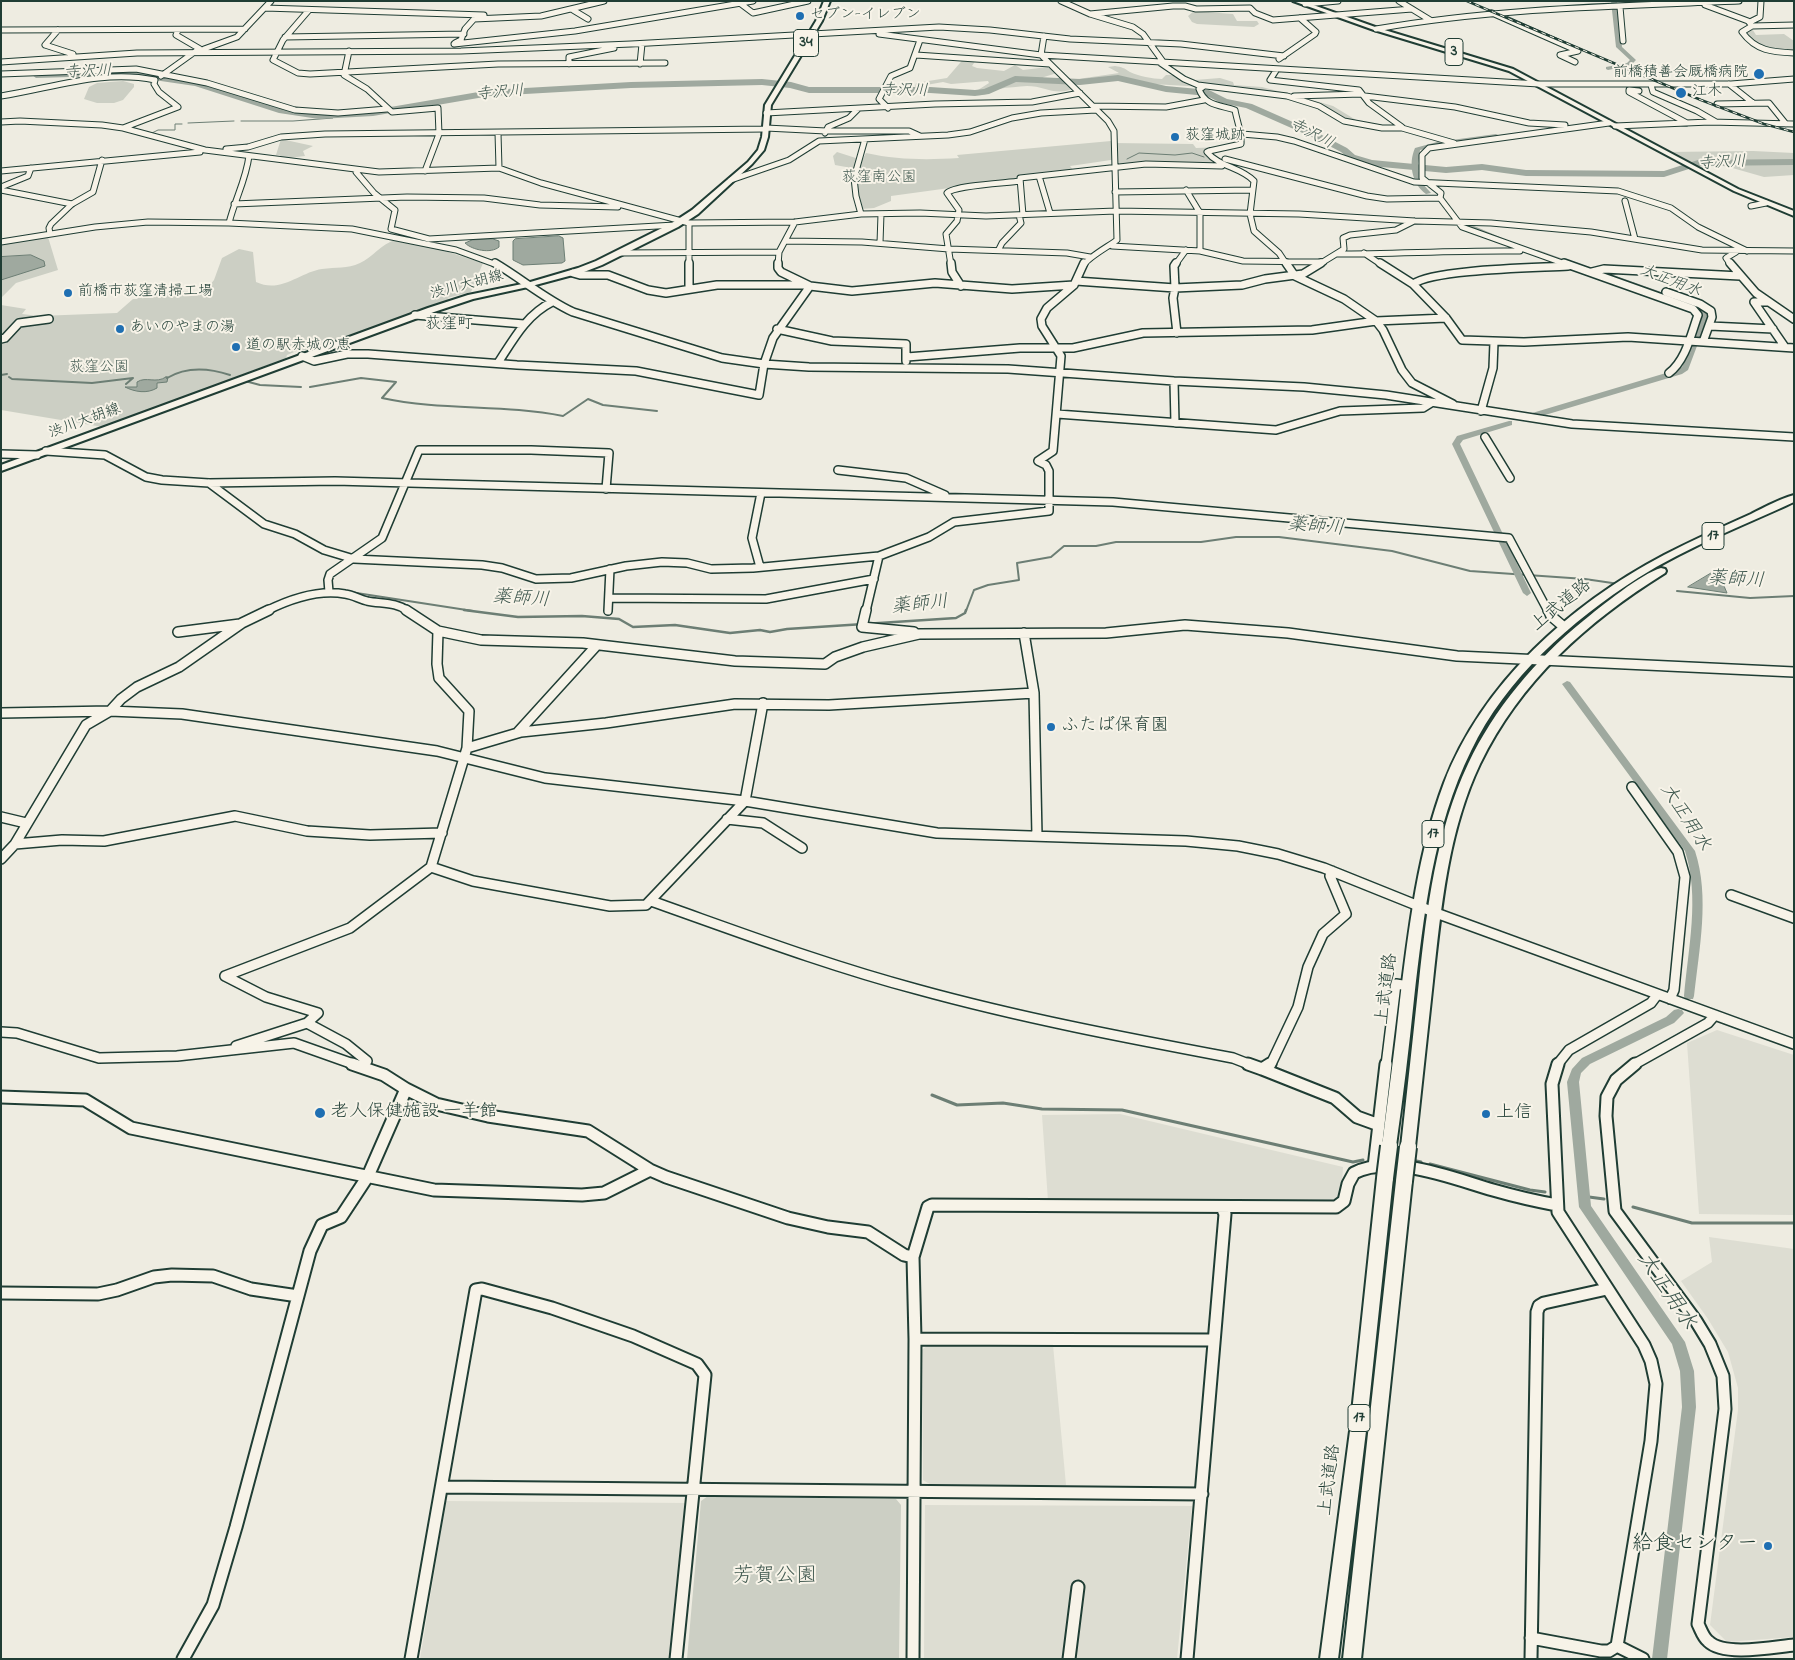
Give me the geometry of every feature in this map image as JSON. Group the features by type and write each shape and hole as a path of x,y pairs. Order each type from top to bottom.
{"highway":[{"name":"上武道路","path":"1329,1659 1358,1430 1380,1172 1389,1146 1419,906 1430,846 1445,794 1465,751 1483,719 1508,685 1530,660 1564,627 1617,587 1689,548 1794,498"},
{"name":"上武道路","path":"1352,1659 1433,912 1450,831 1474,766 1500,719 1547,660 1584,623 1631,590 1709,545 1794,506"}],"main road":[{"name":"渋川大胡線","path":"1,468 416,315 471,297 573,273 682,223 758,154 764,142 768,105 812,34 822,16 827,1"},
{"name":"3","path":"1296,1 1376,29 1499,66 1542,84 1689,165 1757,200 1794,214"}],"street":[{"path":"123,128 178,107 157,92 154,84 159,77 198,51 229,40 245,29 271,1"},
{"path":"439,50 461,40 474,19 484,17 532,18 574,10 604,1"},
{"path":"454,44 575,31 738,2 753,1"},
{"path":"738,2 753,12 808,1"},
{"path":"1062,1 1090,14 1132,27 1143,34 1161,62 1182,78 1203,87"},
{"path":"1169,1 1172,6"},
{"path":"1305,4 1338,1"},
{"path":"1399,1 1430,20"},
{"path":"1376,29 1430,20 1541,9 1702,4 1739,1"},
{"path":"1760,1 1760,17 1742,32 1749,43 1759,49 1770,52 1794,53"},
{"path":"1702,4 1751,24 1794,25"},
{"path":"1090,14 1172,6 1196,9 1250,8 1255,13 1273,20 1412,9"},
{"path":"1619,7 1623,41"},
{"path":"265,8 484,14 484,17"},
{"path":"309,10 285,38 275,52 273,60 298,73 344,73 498,64 665,63"},
{"path":"574,10 588,19"},
{"path":"1302,12 1308,18"},
{"path":"1490,13 1578,50 1560,55 1575,62"},
{"path":"1300,18 1316,32 1278,60 1278,69 1270,80 1360,90 1369,103 1402,128"},
{"path":"1,62 93,55 198,51 439,50 642,44 939,27 1148,42 1284,56"},
{"path":"1,30 245,29"},
{"path":"58,30 45,45 46,47 65,53 93,55"},
{"path":"178,30 176,35 198,51"},
{"path":"862,31 1041,55 1671,91"},
{"path":"285,38 464,34"},
{"path":"1041,55 1044,36"},
{"path":"888,108 879,99 891,76 910,68 920,40"},
{"path":"569,64 569,57 633,44"},
{"path":"640,64 642,44"},
{"path":"349,50 344,73 345,77 367,90 389,110"},
{"path":"439,50 439,67"},
{"path":"916,54 1050,64"},
{"path":"209,483 264,524 295,534 324,550 354,559 482,565 502,568 536,579 571,578 610,569 662,562 687,563 711,569 760,567 879,556 929,537 954,522 1049,511 1049,471 1046,466 1038,461 1053,451 1061,356 1042,326 1041,319 1047,308 1075,283 1084,264 1090,257 1112,246 1117,240 1114,131 1108,121 1041,55"},
{"path":"1,74 128,69 159,77"},
{"path":"1,96 116,76 142,76 207,83 295,110 338,113 438,108 440,134 425,171"},
{"path":"1687,123 1674,114 1629,92 1629,90 1653,90 1794,79"},
{"path":"1729,84 1753,103"},
{"path":"1209,151 1241,144 1242,134 1237,125 1235,110 1213,105 1204,100 1199,89 1212,85 1287,96 1319,106 1344,121 1382,128 1402,128 1453,143"},
{"path":"1653,90 1716,122"},
{"path":"766,113 954,103 1020,103 1080,93"},
{"path":"1287,96 1364,95 1455,107 1529,123 1716,122 1794,124"},
{"path":"819,141 970,132 1012,118 1029,115 1095,108 1166,107 1204,100"},
{"path":"1020,103 1022,109 1029,115"},
{"path":"1717,104 1769,103 1786,124"},
{"path":"731,180 789,160 819,141 828,127 849,118 858,109"},
{"path":"1,122 89,124 123,128 205,150 386,173 499,168 682,223"},
{"path":"1608,122 1453,143 1427,150 1422,155 1422,178 1425,183 1441,193 1440,198 1462,227 1473,232 1570,265 1704,305 1712,313 1710,326 1701,341"},
{"path":"213,151 248,147 281,137 326,134 766,129 908,131 922,136"},
{"path":"498,133 499,168"},
{"path":"1242,134 1277,137 1294,141 1414,182 1618,191 1659,202 1698,227 1748,251"},
{"path":"861,214 853,180 856,165 864,151 865,139"},
{"path":"1,170 205,150"},
{"path":"1209,151 1207,152 1210,157 1251,177 1254,181 1250,214 1254,231 1279,253 1295,276 1344,299 1376,321 1383,330 1402,370 1412,383 1454,406"},
{"path":"1209,151 1226,159 1367,196 1387,199 1440,198"},
{"path":"229,223 234,204 247,175 249,156"},
{"path":"50,234 48,228 50,224 72,204 93,192 102,160"},
{"path":"999,250 1002,243 1021,223 1020,178 1170,163 1234,168"},
{"path":"1,188 28,176 30,168"},
{"path":"357,170 356,172 360,179 378,198 395,210 391,229 492,262 528,284 552,302 573,312 722,358 764,364 809,367 1061,372 1174,381 1304,387 1378,394 1595,427 1794,437"},
{"path":"1039,176 1050,213"},
{"path":"961,286 952,272 946,234 954,227 959,215 959,208 947,193 950,190 998,182 1020,181"},
{"path":"1,188 72,204"},
{"path":"1186,190 1200,213 1200,251"},
{"path":"1115,192 1252,190"},
{"path":"234,204 378,198 484,198 550,206 628,206"},
{"path":"1625,201 1635,239"},
{"path":"1,242 95,227 148,222 229,223 352,229 417,239 429,239 682,223 794,222 861,214 1021,215 1116,211 1299,214 1478,223 1591,232 1693,249 1794,251"},
{"path":"880,243 881,235 878,223 881,214"},
{"path":"573,273 580,275 608,275 648,290 666,293 717,285 807,285 852,290 935,284 1012,289 1075,283 1175,288 1242,285 1265,279 1295,276 1313,269 1344,249 1343,238 1350,235 1396,230 1414,221"},
{"path":"794,222 779,252 778,268 781,272 807,285"},
{"path":"682,223 689,253 689,289"},
{"path":"1478,223 1490,232 1693,309 1698,315 1690,340 1677,367 1669,373"},
{"path":"785,241 880,243 949,249 1067,253 1090,257"},
{"path":"1112,246 1200,251 1243,261 1325,262"},
{"path":"1177,333 1173,298 1175,288 1174,266 1186,250"},
{"path":"1336,254 1395,254 1469,250 1527,251"},
{"path":"1736,251 1726,258 1750,289 1794,319"},
{"path":"620,253 779,252"},
{"path":"1364,253 1413,284 1446,318 1462,340 1494,342 1628,337 1794,348"},
{"path":"1413,284 1420,279 1470,272 1570,265"},
{"path":"1595,271 1740,276"},
{"path":"302,356 314,361 348,354 368,354 636,371 759,395 764,364 777,329 807,285"},
{"path":"498,363 524,324 543,307 552,302"},
{"path":"1768,302 1754,302 1786,347"},
{"path":"416,315 524,324"},
{"path":"907,357 1020,348 1073,348 1128,335 1312,330 1376,321 1446,318"},
{"path":"1,339 5,338 19,323 49,319"},
{"path":"1710,326 1773,329"},
{"path":"777,329 832,341 906,344 907,357 903,368"},
{"path":"1481,411 1492,368 1494,342"},
{"path":"1174,381 1175,423"},
{"path":"1057,414 1276,430 1334,412 1424,408 1431,403"},
{"path":"1485,437 1510,478"},
{"path":"329,592 328,580 330,574 382,538 419,450 609,452 606,489"},
{"path":"46,451 105,455 146,477 209,483 335,481 1113,502 1505,537 1509,538 1551,616 1564,627"},
{"path":"1,454 37,455"},
{"path":"838,470 906,478 950,497"},
{"path":"760,567 752,538 761,493"},
{"path":"879,556 862,628 910,630 919,634"},
{"path":"608,611 610,569"},
{"path":"609,598 766,599 874,579"},
{"path":"1,859 16,844 26,823 86,725 110,711 121,699 137,687 179,667 242,624 288,600 329,592 347,594 367,601 401,606 438,631 481,640 597,645 735,661 824,664 835,657 863,647 919,634 1116,632 1148,627 1185,625 1288,632 1406,647 1457,656 1794,672"},
{"path":"178,632 242,624"},
{"path":"212,1052 307,1023 318,1012 266,996 225,976 350,928 431,867 467,748 469,711 439,678 437,664 438,631"},
{"path":"1024,633 1034,693 1037,836"},
{"path":"518,733 597,645"},
{"path":"467,748 518,733 606,724 706,707 764,703 829,705 1034,693"},
{"path":"431,867 473,880 610,906 646,905 745,800 764,703"},
{"path":"1,713 110,711 182,714 402,745 545,778 745,800 913,830 1219,843 1255,849 1295,858 1332,871 1433,912 1794,1044"},
{"path":"1632,787 1678,852 1685,877 1674,990 1670,999"},
{"path":"16,844 62,840 104,841 235,816 307,831 370,835 442,833"},
{"path":"1,817 26,823"},
{"path":"727,819 764,823 802,848"},
{"path":"1262,1069 1272,1062 1298,1007 1308,967 1323,934 1346,914 1330,876 1332,871"},
{"path":"1731,895 1794,918"},
{"path":"651,901 840,966 950,999 1006,1013 1233,1058 1335,1098 1346,1104 1351,1113 1360,1120 1379,1125"},
{"path":"1380,1172 1379,1125 1396,984 1409,986"},
{"path":"1531,1638 1601,1651 1609,1651 1617,1646 1651,1441 1656,1384 1651,1361 1644,1345 1560,1218 1557,1205 1553,1074 1562,1057 1569,1050 1651,1003 1657,995"},
{"path":"1714,1016 1708,1023 1631,1066 1616,1080 1607,1097 1606,1116 1616,1211 1696,1321 1710,1344 1723,1376 1725,1409 1698,1624 1700,1633 1715,1646 1726,1650 1794,1645"},
{"path":"307,1023 346,1044 367,1061 362,1066"},
{"path":"1,1032 17,1034 99,1058 176,1056 294,1043 384,1075 406,1089 436,1104 488,1116 588,1131 650,1170 736,1202 788,1218 828,1227 868,1232 904,1255 912,1257"},
{"path":"183,1659 213,1605 236,1528 310,1252 322,1225 341,1217 368,1176 406,1089"},
{"path":"1,1098 85,1100 131,1128 434,1190 582,1196 604,1193 650,1170"},
{"path":"912,1659 915,1339 912,1257 925,1212 932,1205 1343,1206 1346,1202 1349,1178 1360,1170 1380,1172 1400,1166 1557,1205"},
{"path":"1187,1659 1202,1494 1212,1340 1226,1214 1222,1207"},
{"path":"1,1293 98,1294 117,1290 154,1277 172,1275 213,1276 251,1289 298,1296"},
{"path":"411,1659 476,1290 482,1289 552,1308 633,1336 697,1364 705,1375 676,1659"},
{"path":"1531,1659 1537,1312 1539,1306 1544,1303 1607,1289"},
{"path":"915,1339 1212,1340"},
{"path":"442,1487 1202,1494"},
{"path":"1069,1659 1078,1587"},
{"path":"1617,1646 1643,1659"}],"shaded area":[{"path":"559,236 563,238 565,261 562,263 523,265 513,260 513,241 515,239"},
{"path":"493,239 499,241 499,247 487,251 477,249 465,243 472,240"},
{"path":"31,255 44,261 45,266 1,280 1,257"},
{"path":"168,377 167,382 157,383 157,388 145,392 125,387 137,387 137,382 140,380 159,380"},
{"path":"1713,572 1718,572 1727,593 1688,587"},
{"path":"1717,1030 1794,1055 1794,1215 1699,1214 1687,1043"},
{"path":"1120,1114 1343,1167 1341,1199 1332,1203 1048,1201 1042,1115"},
{"path":"1709,1237 1794,1249 1794,1637 1727,1642 1710,1625 1738,1410 1738,1388 1728,1352 1708,1319 1681,1281 1712,1262"},
{"path":"928,1345 1053,1345 1066,1485 931,1485 923,1480 922,1350"},
{"path":"446,1501 685,1503 669,1659 420,1659"},
{"path":"925,1505 1192,1506 1177,1659 924,1659"}],"green space":[{"path":"1194,11 1233,14 1237,21 1257,21 1259,24 1254,27 1197,24 1192,22 1188,16"},
{"path":"1751,27 1756,35 1784,34 1794,41 1794,53 1760,48 1743,32"},
{"path":"966,56 974,56 976,60 972,66 977,68 1004,71 1015,65 1023,70 1048,67 1057,73 1044,77 1039,81 1065,83 1072,89 1055,91 1027,86 1002,88 986,94 974,95 989,83 988,81 951,84 943,82 915,87 916,83 947,78"},
{"path":"1115,66 1146,77 1162,79 1166,75 1183,75 1195,80 1220,78 1233,82 1234,85 1262,87 1333,106 1356,120 1387,126 1390,130 1347,124 1303,100 1258,90 1152,84 1124,80 1077,81 1078,79 1119,73 1108,67"},
{"path":"123,81 134,84 134,87 123,100 114,103 97,103 84,99 89,87 97,83"},
{"path":"281,139 313,146 303,151 305,156 281,159 280,155 276,155"},
{"name":"荻窪南公園","path":"1111,141 1112,143 1193,144 1196,148 1222,147 1205,152 1208,158 1228,166 1168,162 1118,166 1118,159 1070,166 1074,171 891,196 891,201 874,208 861,209 855,181 857,169 835,165 833,156 837,152 862,160 866,153 901,158 947,159 959,158 957,155"},
{"path":"1753,151 1794,153 1794,175 1764,177 1717,165 1697,167 1667,152"},
{"path":"48,237 58,270 16,283 1,298 1,244"},
{"name":"荻窪公園","path":"395,240 423,244 483,263 471,292 447,298 452,300 308,350 299,350 287,355 286,358 103,427 1,410 1,305 26,309 22,314 39,316 117,313 133,299 137,299 143,292 205,291 214,280 222,258 239,249 253,252 256,282 274,285 282,284 322,269 355,265 365,260 385,244"},
{"name":"芳賀公園","path":"708,1496 896,1499 901,1505 899,1659 687,1659 701,1501"}],"waterway":[{"name":"大正用水","path":"1608,68 1629,64 1633,60 1619,47 1614,1"},
{"name":"寺沢川","path":"36,75 138,72 154,77 196,84 279,110 319,116 373,113 490,93 631,85 762,82 791,85 809,90 930,90 975,93 986,92 1015,79 1080,82 1118,78 1166,89 1209,93 1224,101 1249,106 1317,136 1344,150 1352,157 1371,163 1446,170 1482,167 1526,173 1664,174 1698,163 1794,162"},
{"name":"寺沢川","path":"630,85 669,84"},
{"path":"241,121 293,121 333,118 335,116"},
{"path":"188,123 234,121"},
{"path":"152,133 158,130 175,130 175,124 182,124"},
{"name":"大正用水","path":"1428,193 1418,182 1415,162 1417,149 1437,144 1496,136"},
{"path":"1127,159 1139,153 1175,155 1192,153 1204,157"},
{"name":"大正用水","path":"1472,227 1499,238"},
{"name":"大正用水","path":"1536,251 1574,264"},
{"name":"大正用水","path":"1591,269 1676,299"},
{"name":"大正用水","path":"1532,416 1679,372 1685,368 1706,314 1703,310 1692,304"},
{"path":"167,378 182,371 198,369 230,375"},
{"path":"1,375 7,374"},
{"path":"9,377 12,379 92,383 133,378 126,384"},
{"path":"310,387 361,378 396,382 382,398 427,405 518,410 563,416 588,399 603,405 657,411"},
{"path":"245,381 260,385 301,387"},
{"name":"大正用水","path":"1509,423 1460,438 1456,444 1527,593"},
{"name":"薬師川","path":"966,611 974,590 988,585 1019,580 1017,563 1051,557 1064,546 1096,546 1116,542 1201,542 1236,537 1279,537 1392,551 1470,571 1585,579 1619,584"},
{"name":"薬師川","path":"336,589 344,591"},
{"name":"薬師川","path":"1677,591 1750,598 1794,596"},
{"name":"薬師川","path":"350,592 473,611"},
{"name":"薬師川","path":"464,610 518,617 582,616 619,619 633,627 675,625 730,633 760,630 770,632 787,629 956,618 965,613 966,610"},
{"name":"大正用水","path":"1567,684 1690,851 1697,882 1697,901 1689,996"},
{"name":"大正用水","path":"1659,1659 1689,1407 1687,1371 1678,1342 1585,1207 1573,1082 1576,1072 1586,1061 1670,1020 1678,1013"},
{"path":"932,1095 957,1105 1003,1103 1042,1109 1122,1110 1353,1162 1363,1160"},
{"path":"1412,1160 1421,1162"},
{"path":"1430,1164 1530,1190 1545,1192"},
{"path":"1589,1197 1604,1199"},
{"path":"1633,1207 1692,1223 1794,1223"}],"railway":[{"path":"1467,1 1701,100 1764,124 1794,132"}],"place":[{"name":"セブン-イレブン","path":"800,16"},
{"name":"前橋積善会厩橋病院","path":"1759,74"},
{"name":"江木","path":"1681,93"},
{"name":"荻窪城跡","path":"1175,137"},
{"name":"前橋市荻窪清掃工場","path":"68,293"},
{"name":"あいのやまの湯","path":"120,329"},
{"name":"道の駅赤城の恵","path":"236,347"},
{"name":"ふたば保育園","path":"1051,727"},
{"name":"老人保健施設 一羊館","path":"320,1113"},
{"name":"上信","path":"1486,1114"},
{"name":"給食センター","path":"1768,1546"}],"district":[{"name":"荻窪町","path":"449,325"}]}
